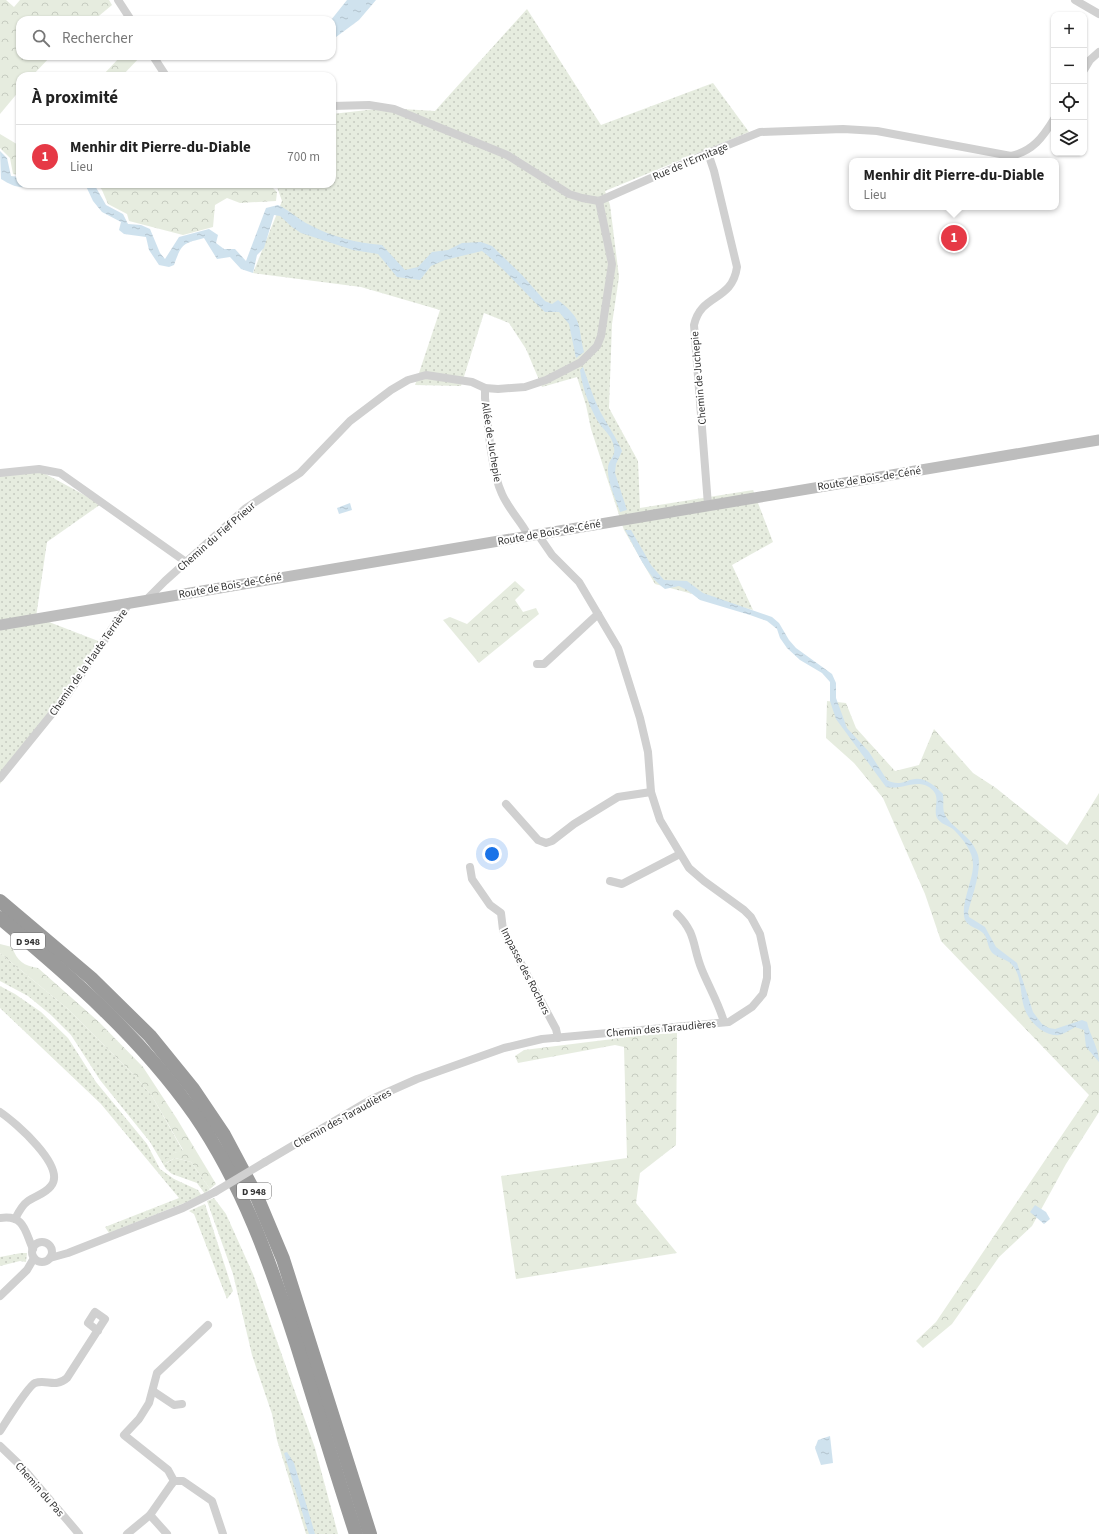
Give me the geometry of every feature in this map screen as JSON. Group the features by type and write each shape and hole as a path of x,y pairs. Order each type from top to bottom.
{"highway":[{"name":"D 948","path":"0,901 91,978 150,1036 193,1089 228,1142 257,1197 283,1259 370,1534"},
{"name":"D 948","path":"0,918 85,990 145,1050 196,1116 218,1152 239,1189 270,1262 356,1534"}],"street":[{"path":"118,0 128,16"},
{"path":"1075,0 1099,14"},
{"path":"1087,65 1099,52"},
{"path":"156,60 163,72"},
{"path":"336,106 369,104 394,109 507,155 569,194 600,201"},
{"name":"Rue de l'Ermitage","path":"600,201 708,153 760,132 843,130 877,131 1011,156 1027,150 1040,141 1053,120"},
{"name":"Chemin de Juchepie","path":"708,153 714,171 737,267 736,278 730,287 701,308 696,316 694,325 708,505"},
{"name":"Chemin du Fief Prieur","path":"147,599 246,508 300,473 350,421 391,390 408,380 426,375 472,382 486,388 498,389 524,387 546,380 581,362 597,346 601,336 612,264 600,201"},
{"name":"Allée de Juchepie","path":"486,388 485,398 487,414 495,469 501,493 510,511 534,534"},
{"name":"Route de Bois-de-Céné","path":"0,625 147,599 1099,440"},
{"path":"0,472 39,469 60,473 186,562"},
{"name":"Chemin des Taraudières","path":"51,1254 64,1254 183,1208 215,1192 359,1106 417,1079 523,1042 724,1022 735,1019 752,1007 763,994 767,978 764,947 756,925 751,917 733,901 696,874 680,854 660,820 651,792 648,752 640,718 618,648 579,582 552,555 534,534"},
{"name":"Chemin de la Haute Terrière","path":"0,778 68,694 130,602"},
{"path":"537,664 544,664 598,614"},
{"path":"506,804 538,840 546,842 552,841 574,824 618,797 651,792"},
{"path":"610,881 622,884 680,854"},
{"name":"Impasse des Rochers","path":"470,867 472,879 490,905 501,913 503,930 556,1029 558,1038"},
{"path":"677,914 687,925 693,937 701,968 724,1022"},
{"path":"0,1112 27,1134 52,1167 55,1175 53,1184 49,1189 25,1204 15,1219"},
{"path":"0,1218 15,1219 21,1223 29,1234 41,1242 48,1244 51,1254 42,1262 27,1270 0,1296"},
{"path":"29,1234 33,1253 42,1262"},
{"path":"27,1270 36,1244 41,1242"},
{"path":"174,1481 168,1470 124,1435 139,1419 149,1403 157,1373 208,1325"},
{"path":"0,1431 31,1386 41,1382 57,1384 67,1378 98,1331"},
{"path":"153,1391 174,1405 182,1404"},
{"name":"Chemin du Pas","path":"0,1448 22,1467 80,1534"},
{"path":"127,1534 150,1515 174,1481"},
{"path":"174,1481 183,1481 212,1501 223,1534"},
{"path":"150,1515 167,1534"}],"green space":[{"path":"0,0 6,0 14,7 20,0 109,0 112,5 99,16 16,16 16,60 47,60 36,72 16,72 16,95 0,114"},
{"path":"527,9 601,125 713,83 749,132 605,191 610,205 619,277 612,324 609,408 638,461 640,508 753,490 773,542 732,565 753,610 655,584 624,530 591,429 586,405 577,377 542,387 526,349 509,323 484,313 461,386 415,385 440,310 361,287 253,273 282,201 277,188 336,188 336,114 385,108 435,111"},
{"path":"117,60 137,60 126,72 106,72"},
{"path":"0,134 16,144 16,174 13,174 10,158 0,148"},
{"path":"100,188 273,188 277,192 276,201 240,203 227,198 215,205 213,227 183,235 129,221 127,214 108,204"},
{"path":"42,472 101,504 47,542 36,617 106,644 0,784 0,474"},
{"path":"515,581 525,590 515,600 523,612 536,608 539,614 479,663 443,620 450,617 467,624"},
{"path":"827,701 846,703 856,728 895,771 919,765 934,729 973,773 996,788 1067,845 1099,793 1099,1112 1066,1164 1032,1226 999,1257 952,1324 923,1348 916,1341 936,1322 1089,1095 941,941 925,894 883,798 854,763 826,738"},
{"path":"0,944 12,947 16,956 22,962 29,966 38,968 99,1022 143,1067 177,1119 216,1184 210,1189 191,1162 175,1158 164,1164 164,1160 174,1153 183,1150 152,1096 134,1075 68,1009 0,953"},
{"path":"0,953 68,1009 134,1075 152,1096 183,1151 174,1153 165,1164 175,1158 191,1162 210,1189 205,1194 197,1183 172,1174 166,1169 150,1142 100,1080 71,1035 51,1015 28,996 0,981"},
{"path":"0,986 15,994 41,1012 68,1038 96,1082 147,1144 160,1169 174,1179 198,1190 202,1196 109,1233 105,1227 179,1198 101,1104 0,1008"},
{"path":"677,1033 676,1145 640,1173 636,1203 677,1253 516,1279 501,1176 627,1158 624,1047 615,1045 518,1063 515,1056 524,1050 645,1035"},
{"path":"214,1198 226,1214 253,1274 315,1448 338,1534 306,1534 277,1440 272,1414 252,1355 233,1274 207,1201"},
{"path":"205,1204 233,1291 227,1299 194,1214 189,1211"},
{"path":"27,1253 26,1262 20,1261 0,1266 0,1257"}],"water":[{"path":"347,0 376,0 359,20 336,37 336,16 334,16"},
{"path":"0,151 7,158 11,176 16,177 16,186 1,179"},
{"path":"87,188 96,188 106,205 123,214 128,224 141,225 150,229 160,253 165,259 179,237 209,229 218,235 216,243 224,249 235,249 246,261 266,208 278,205 306,223 327,233 363,243 382,245 405,270 418,267 432,252 448,250 462,243 481,242 492,246 522,275 545,301 552,304 558,300 572,313 580,328 584,352 576,358 569,324 559,312 545,312 507,273 482,251 445,260 431,266 420,280 397,277 378,254 353,250 301,233 280,216 274,215 264,248 257,255 253,273 241,269 230,257 217,259 204,238 187,243 181,248 174,265 169,267 159,265 149,250 146,237 124,234 119,230 121,222 102,212 93,201"},
{"path":"583,367 598,407 622,451 616,464 615,473 627,510 620,512 610,485 608,473 608,465 614,454 612,440 597,420 589,402 581,376 580,370"},
{"path":"350,503 352,510 339,514 337,508"},
{"path":"625,530 631,530 651,565 664,580 687,581 703,593 772,617 779,623 789,640 796,648 832,674 836,683 836,698 847,728 869,752 887,780 894,783 900,783 918,779 925,780 943,794 943,808 945,815 972,843 978,855 978,876 968,912 969,917 985,927 996,947 1017,963 1033,1012 1042,1024 1049,1028 1055,1029 1082,1020 1087,1022 1098,1052 1099,1062 1086,1047 1084,1030 1075,1027 1059,1035 1053,1035 1042,1031 1033,1023 1024,1007 1016,970 1009,962 992,953 984,934 966,922 964,908 973,867 972,857 965,842 958,834 940,822 937,818 935,793 927,786 922,784 892,788 886,787 836,719 830,701 830,682 822,673 800,660 787,648 780,638 777,629 767,621 700,600 679,586 665,589 647,570"},
{"path":"1035,1205 1046,1212 1050,1219 1044,1224 1030,1212"},
{"path":"830,1436 833,1463 821,1465 815,1448 818,1440"},
{"path":"287,1452 294,1463 315,1534 309,1534 284,1453"}],"place":[{"name":"Menhir dit Pierre-du-Diable","path":"954,238"}]}
